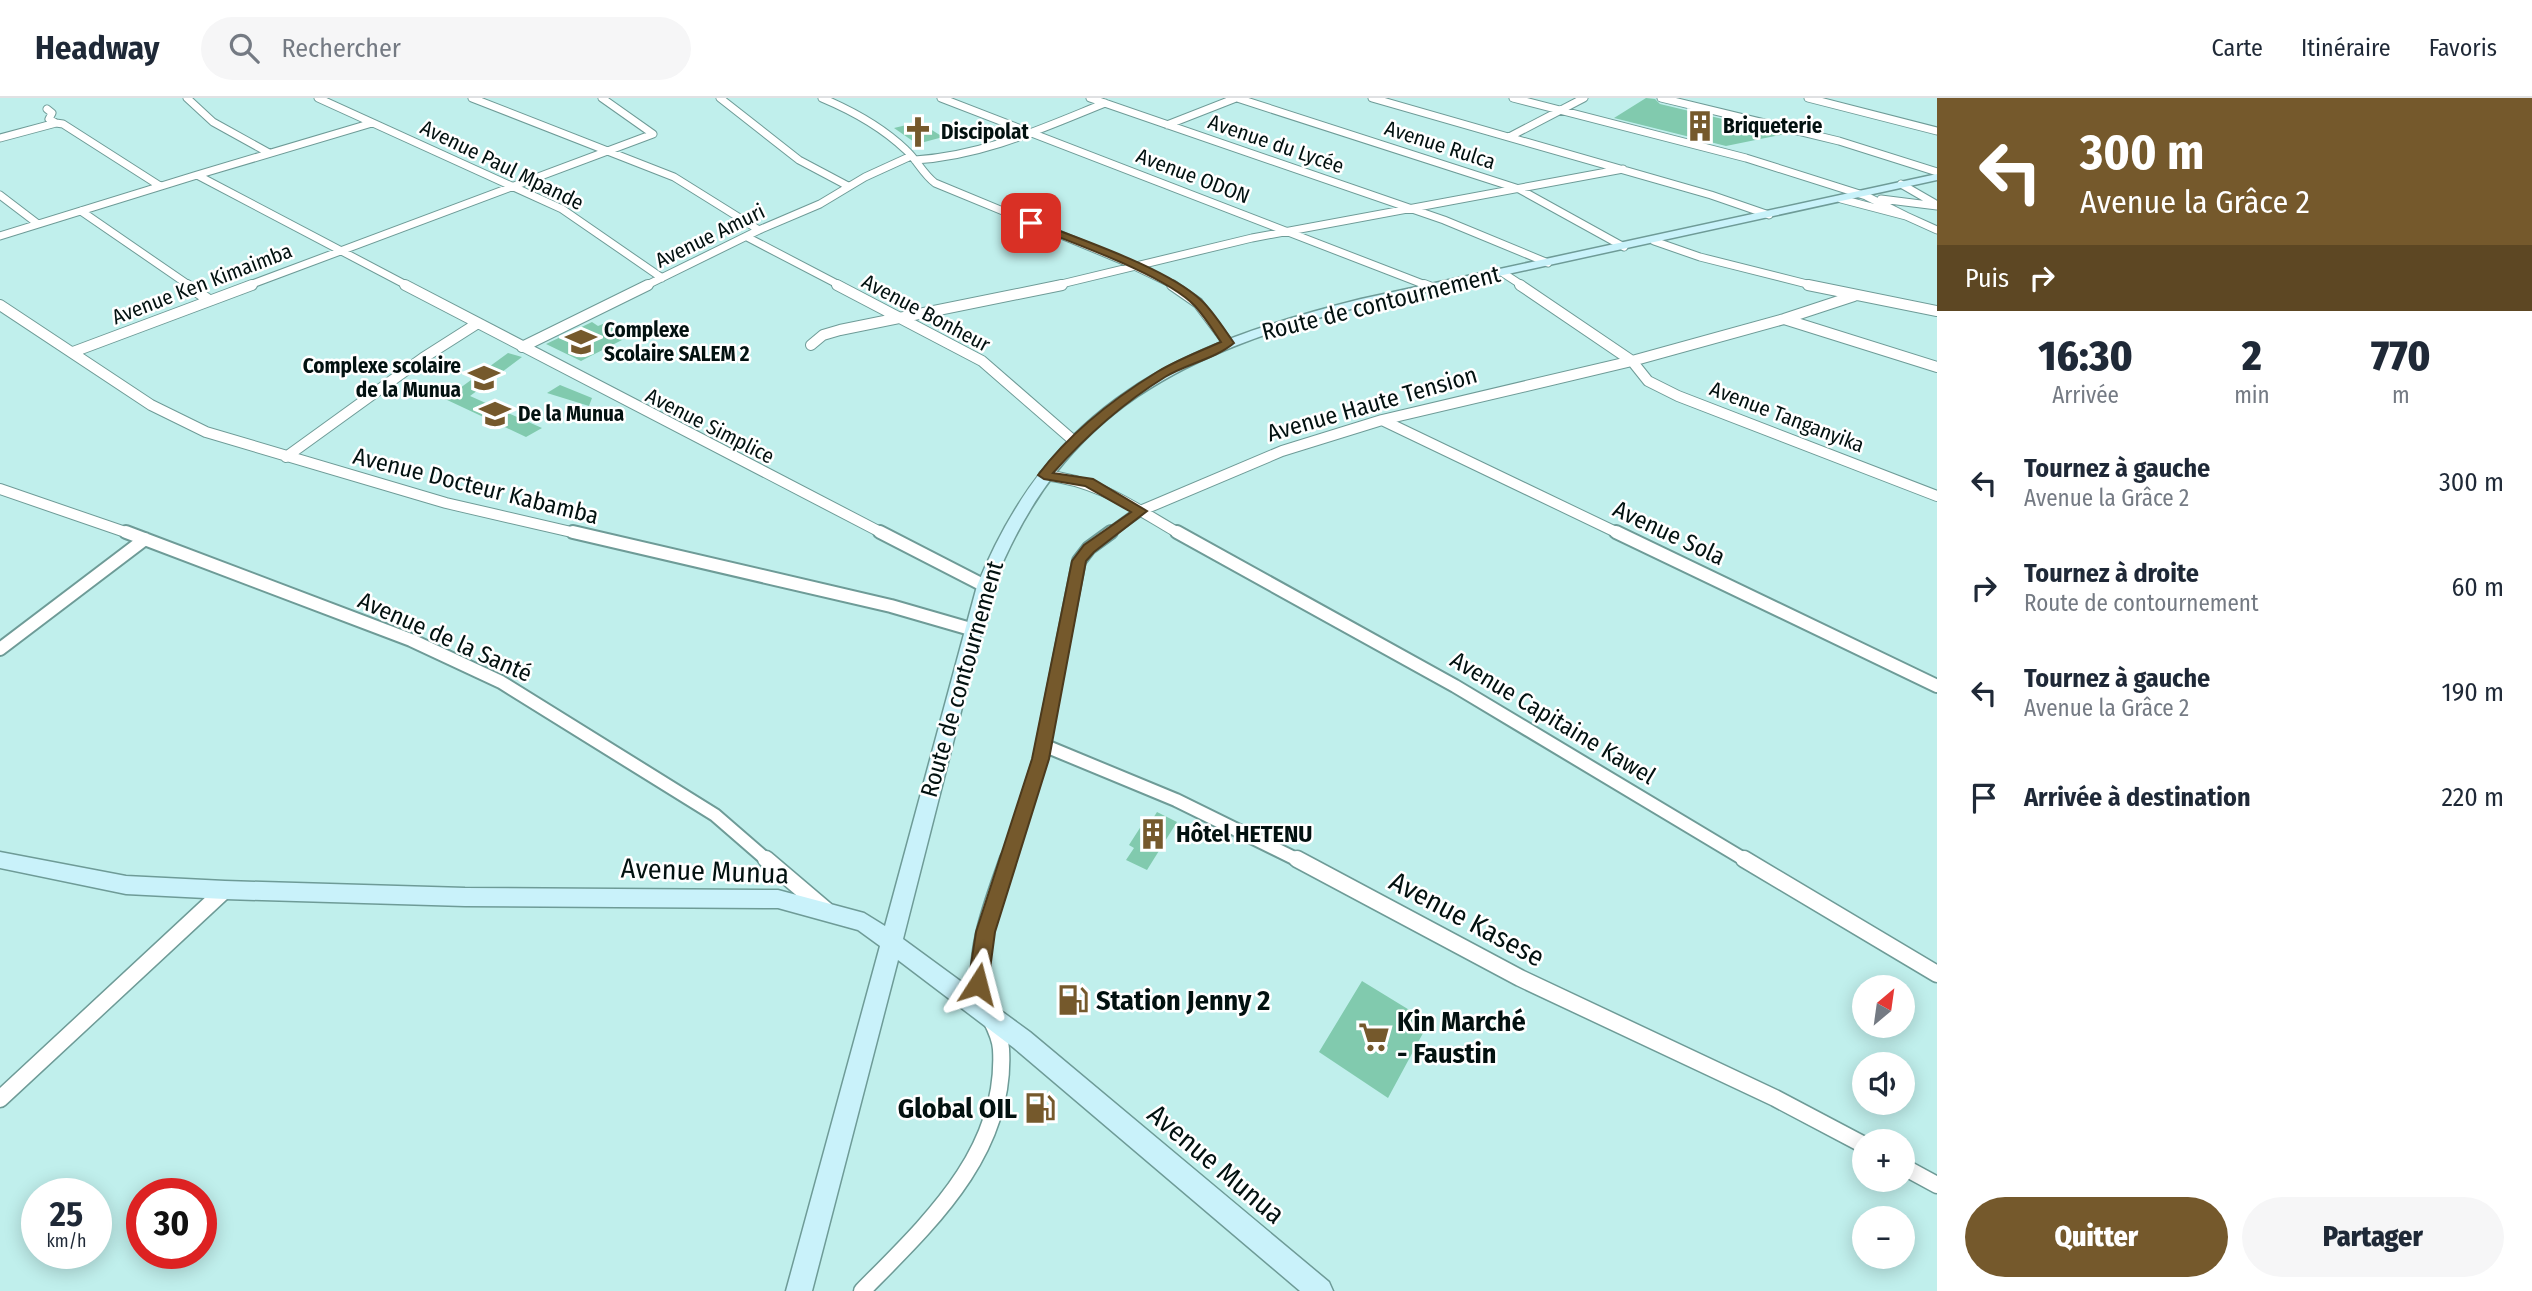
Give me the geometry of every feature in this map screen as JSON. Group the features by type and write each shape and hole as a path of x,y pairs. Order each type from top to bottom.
{"street":[{"path":"187,98 213,122 269,153"},
{"name":"Avenue Paul Mpande","path":"318,98 562,209 662,278"},
{"path":"472,98 674,177 759,230"},
{"name":"Avenue Ken Kimaimba","path":"73,352 653,134 603,98"},
{"path":"720,98 799,160 848,187"},
{"path":"822,98 883,131 913,158 928,179 935,183 1175,286 1198,303 1228,343"},
{"name":"Avenue ODON","path":"941,98 1432,288"},
{"name":"Avenue du Lycée","path":"1090,98 1411,210"},
{"path":"1167,125 1236,98"},
{"name":"Avenue Rulca","path":"1236,98 1519,189 1624,247"},
{"path":"1372,98 1623,169 1769,215"},
{"path":"1513,98 1715,148 1861,193 1937,230"},
{"path":"1509,137 1584,98"},
{"path":"1661,98 1839,141 1937,174"},
{"path":"1808,98 1937,131"},
{"path":"913,158 939,160 963,155 1105,103"},
{"path":"47,109 52,113 50,121 69,126 160,186"},
{"path":"0,138 56,123"},
{"path":"0,236 372,123"},
{"name":"Avenue Amuri","path":"522,347 759,230 820,204 848,187 913,158"},
{"path":"811,345 823,335 1137,268 1252,239 1623,169"},
{"name":"Avenue Simplice","path":"197,174 522,347 985,586"},
{"name":"Route de contournement","path":"799,1291 866,1047 985,586 1001,546 1044,475 1074,441 1127,397 1163,373 1228,343 1291,321 1841,199 1937,174"},
{"path":"1901,184 1937,206"},
{"path":"0,195 38,224"},
{"path":"1874,198 1937,206"},
{"path":"1841,199 1906,216"},
{"path":"1411,210 1444,220 1548,263"},
{"path":"81,211 209,300"},
{"path":"1925,225 1937,221"},
{"name":"Avenue Bonheur","path":"747,237 982,361 1074,441"},
{"path":"1654,241 1696,256 1854,296 1937,311"},
{"name":"Avenue Tanganyika","path":"1503,273 1632,361 1648,382 1937,496"},
{"name":"Avenue Haute Tension","path":"862,1291 942,1208 971,1170 993,1120 1004,1072 999,1033 986,1012 978,984 986,932 1043,745 1079,561 1089,548 1140,511 1282,451 1382,420 1632,361 1784,319 1854,296"},
{"name":"Avenue Docteur Kabamba","path":"0,305 173,417 206,432 446,503 878,603 974,630"},
{"path":"1784,319 1937,368"},
{"path":"286,457 423,358 478,323"},
{"name":"Avenue Sola","path":"1382,420 1937,686"},
{"name":"Avenue Capitaine Kawel","path":"1044,475 1088,482 1453,684 1937,974"},
{"name":"Avenue de la Santé","path":"0,489 145,539 411,640 524,695 715,815 826,910"},
{"path":"0,649 145,539"},
{"name":"Avenue Kasese","path":"1043,745 1176,800 1259,839 1520,978 1738,1080 1852,1139"},
{"name":"Avenue Munua","path":"0,860 126,885 225,890 465,897 778,899 864,922 986,1012 1320,1291"},
{"path":"0,1099 225,890"},
{"path":"1915,1173 1937,1185"}],"building":[{"name":"Briqueterie","path":"1646,98 1655,99 1660,104 1785,134 1726,146 1614,118"},
{"name":"Discipolat","path":"919,122 943,137 917,144 894,128"},
{"path":"612,320 624,326 611,333 622,340 581,361 546,344 592,322 598,326"},
{"path":"508,353 522,357 470,396 542,428 526,437 445,399"},
{"path":"560,385 592,398 589,406 547,393"},
{"name":"Hôtel HETENU","path":"1157,812 1177,822 1147,870 1126,860 1134,848 1129,845 1145,820 1150,823"},
{"name":"Kin Marché - Faustin","path":"1362,981 1429,1022 1388,1098 1319,1052"}],"place":[{"name":"Briqueterie","path":"1700,126"},
{"name":"Discipolat","path":"918,132"},
{"name":"Complexe Scolaire SALEM 2","path":"581,342"},
{"name":"Complexe scolaire de la Munua","path":"484,378"},
{"name":"De la Munua","path":"495,414"},
{"name":"Hôtel HETENU","path":"1153,834"},
{"name":"Station Jenny 2","path":"1073,1000"},
{"name":"Kin Marché - Faustin","path":"1374,1037"},
{"name":"Global OIL","path":"1040,1108"}],"route":[{"path":"978,984 986,932 1040,759 1079,561 1089,548 1140,511 1088,482 1044,475 1074,441 1127,397 1163,373 1228,343 1198,303 1175,286 1124,261 1031,223"}]}
